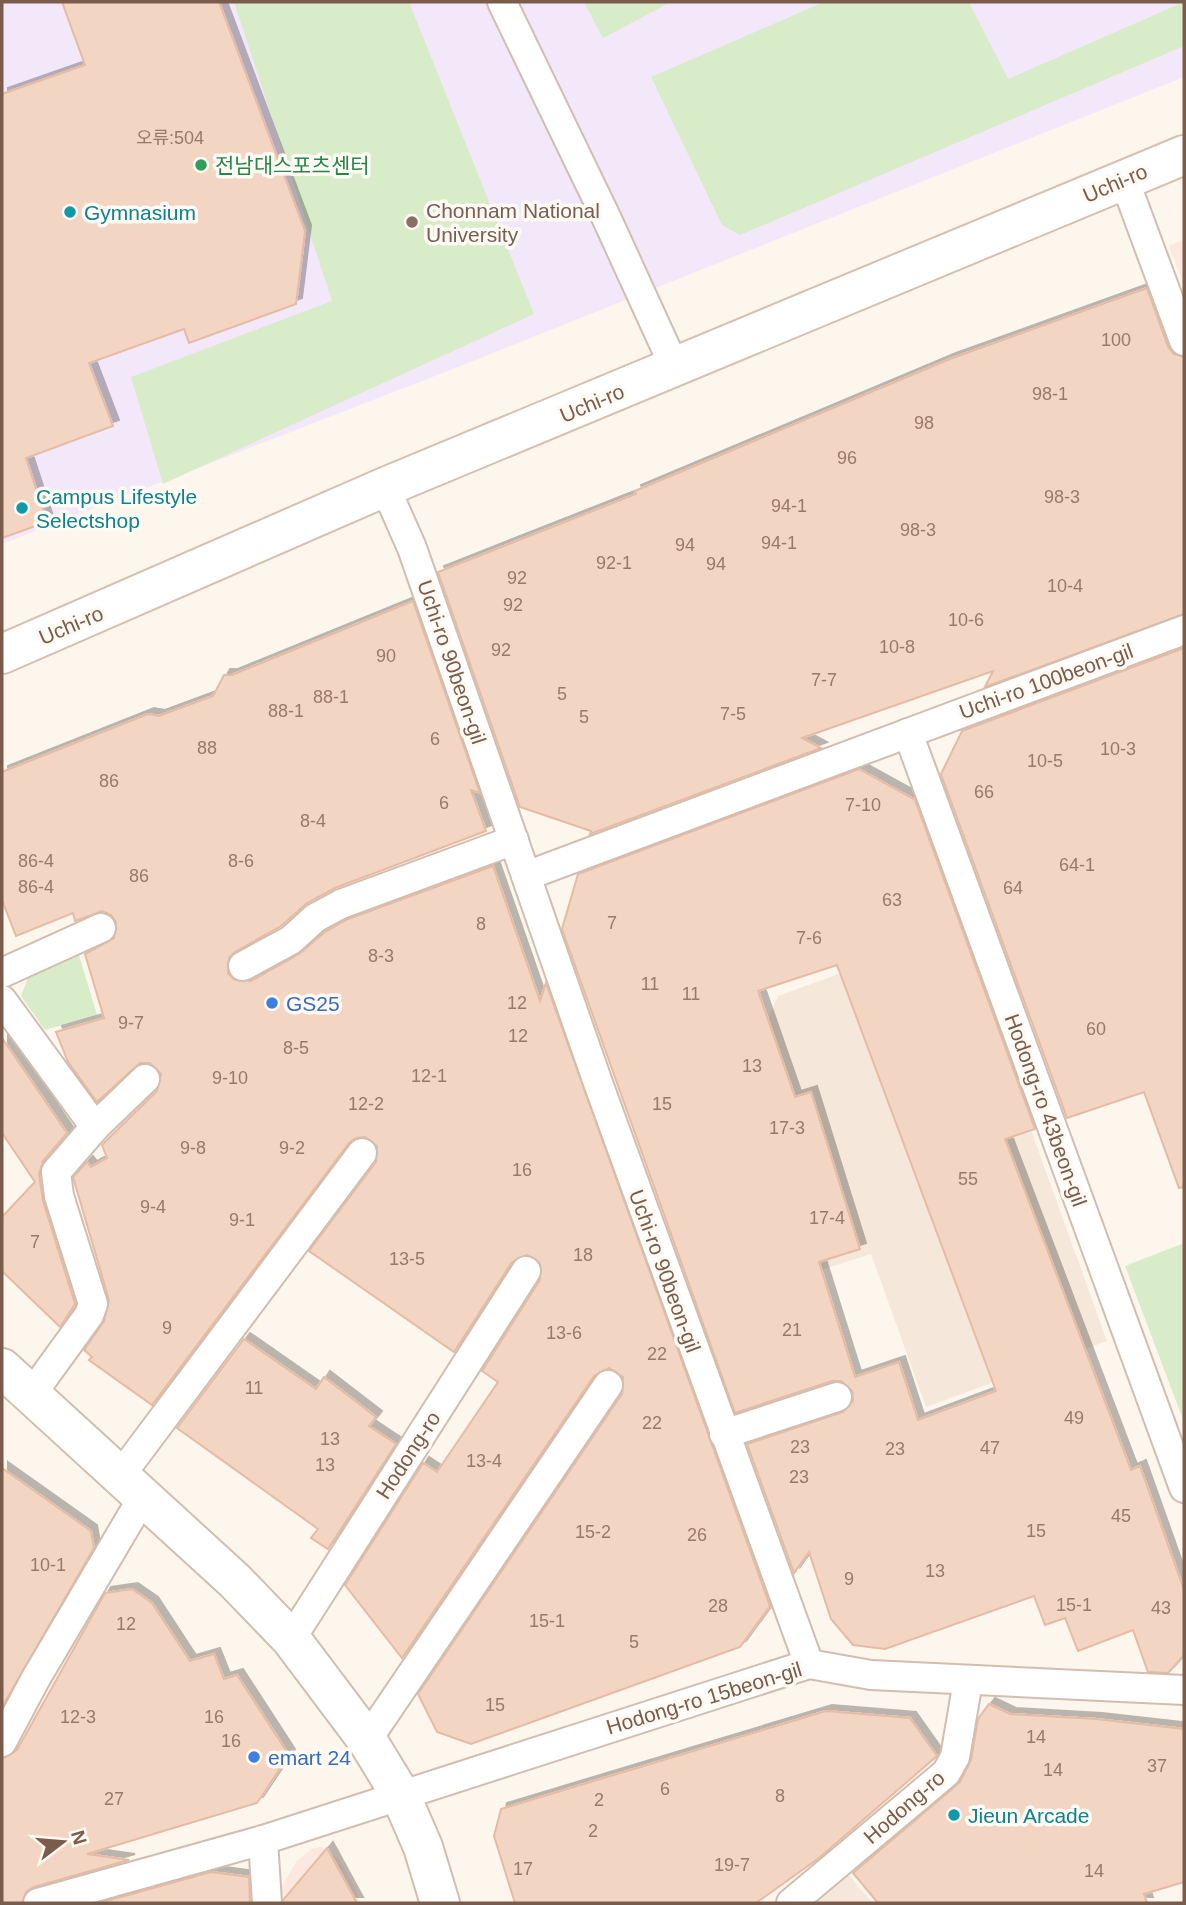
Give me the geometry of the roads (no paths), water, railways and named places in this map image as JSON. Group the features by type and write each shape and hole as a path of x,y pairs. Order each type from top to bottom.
{"main road":[{"name":"Uchi-ro","path":"2,654 385,487 1184,155"},
{"path":"2,1368 235,1581 291,1639 368,1740 400,1794 423,1847 440,1903"}],"lane":[{"path":"502,2 600,205 674,368"},
{"path":"1124,179 1184,341"},
{"name":"Uchi-ro 90beon-gil","path":"385,487 412,548 724,1434 809,1664"},
{"name":"Uchi-ro 100beon-gil","path":"908,733 1184,630"},
{"path":"526,876 908,733"},
{"name":"Hodong-ro 43beon-gil","path":"908,733 1184,1488"},
{"path":"243,965 291,940 315,918 341,904 514,840"},
{"path":"2,973 102,928"},
{"path":"2,1000 94,1127"},
{"path":"31,1395 89,1315 93,1304 59,1196 57,1172 94,1127 145,1079"},
{"path":"2,1742 131,1487 362,1153"},
{"name":"Hodong-ro","path":"291,1639 526,1271"},
{"path":"368,1740 608,1385"},
{"path":"724,1434 838,1397"},
{"name":"Hodong-ro 15beon-gil","path":"38,1903 263,1840 809,1664 871,1675 1184,1690"},
{"name":"Hodong-ro","path":"791,1903 946,1773 955,1757 968,1681"},
{"path":"263,1840 267,1903"}],"place":[{"name":"전남대스포츠센터","path":"201,165"},
{"name":"Gymnasium","path":"70,212"},
{"name":"Chonnam National University","path":"412,222"},
{"name":"Campus Lifestyle Selectshop","path":"22,508"},
{"name":"GS25","path":"272,1003"},
{"name":"emart 24","path":"254,1757"},
{"name":"Jieun Arcade","path":"954,1815"}]}
